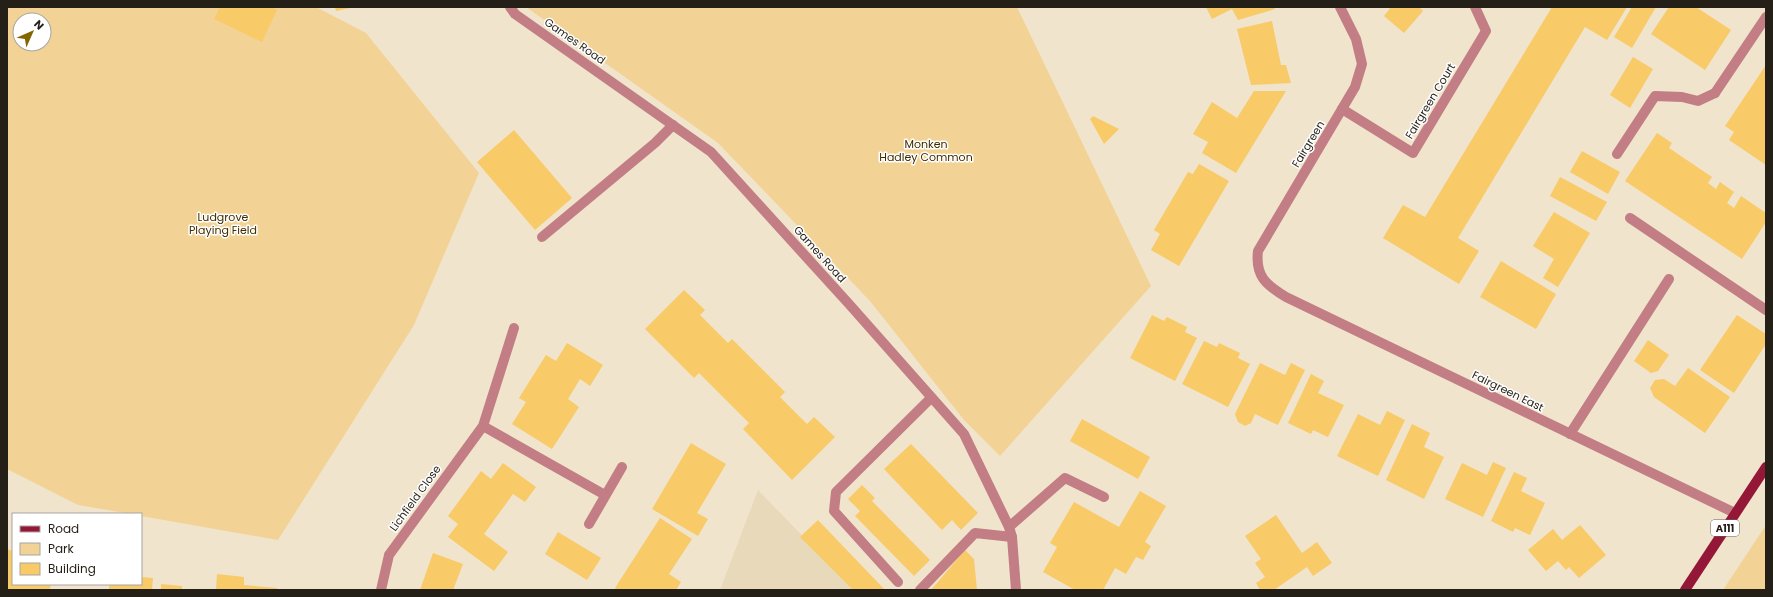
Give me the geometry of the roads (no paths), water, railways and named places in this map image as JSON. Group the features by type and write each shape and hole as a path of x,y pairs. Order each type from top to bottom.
{"main road":[{"name":"A111","path":"1685,590 1766,467"}],"street":[{"name":"Games Road","path":"510,7 515,14 711,152 849,304 964,434 1009,527 1012,537 1016,590"},
{"name":"Fairgreen","path":"1271,288 1260,275 1257,264 1258,251 1355,87 1362,64 1356,39 1340,7"},
{"name":"Fairgreen Court","path":"1342,109 1412,153 1486,31 1474,7"},
{"path":"1617,154 1654,96 1682,97 1698,101 1715,92 1766,18"},
{"path":"542,237 655,143 673,125"},
{"path":"1630,218 1766,310"},
{"path":"1570,434 1670,279"},
{"name":"Fairgreen East","path":"1271,288 1735,513"},
{"name":"Lichfield Close","path":"381,590 389,555 483,426 514,328"},
{"path":"898,582 834,511 836,492 931,398"},
{"path":"483,426 605,495"},
{"path":"589,524 622,467"},
{"path":"1009,527 1065,478 1104,497"},
{"path":"920,590 975,533 1012,537"}],"park label":[{"name":"Monken Hadley Common","path":"926,150"},
{"name":"Ludgrove Playing Field","path":"223,223"}]}
